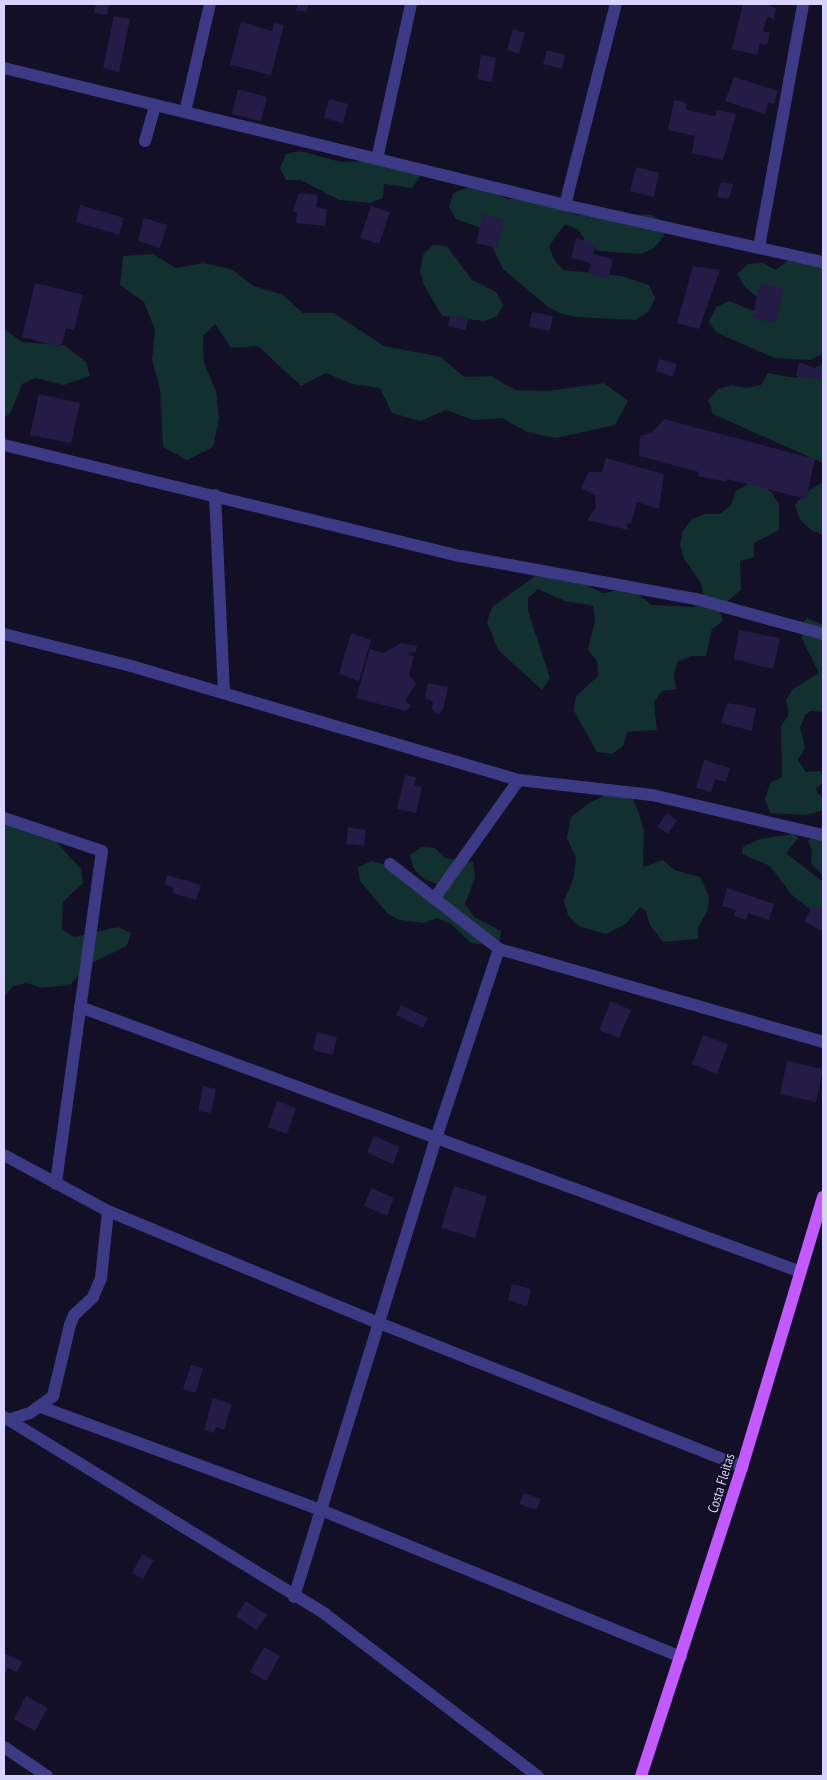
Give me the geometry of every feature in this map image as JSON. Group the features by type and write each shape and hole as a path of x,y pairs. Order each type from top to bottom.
{"main road":[{"name":"Costa Fleitas","path":"641,1776 742,1467 823,1197"}],"street":[{"path":"185,112 210,4"},
{"path":"377,159 411,4"},
{"path":"565,205 616,4"},
{"path":"759,247 803,4"},
{"path":"4,68 565,205 823,262"},
{"path":"145,141 154,105"},
{"path":"4,445 461,556 696,599 823,634"},
{"path":"215,495 224,693"},
{"path":"4,634 224,693 519,780 652,795 823,835"},
{"path":"434,899 519,780"},
{"path":"4,818 102,851 56,1184"},
{"path":"390,864 499,949 823,1042"},
{"path":"294,1596 436,1138 499,949"},
{"path":"80,1007 801,1272"},
{"path":"4,1155 108,1211 379,1323 742,1467"},
{"path":"6,1419 41,1407 53,1396 74,1315 97,1290 108,1211"},
{"path":"41,1407 321,1510 681,1657"},
{"path":"6,1419 325,1614 538,1776"},
{"path":"4,1747 47,1776"}],"green space":[{"path":"300,151 341,162 382,160 410,166 420,176 412,188 384,184 383,198 370,203 339,200 301,180 286,180 280,168 286,154"},
{"path":"467,188 482,189 508,199 536,198 578,215 651,215 664,222 664,236 654,248 641,254 598,251 586,243 579,230 565,224 549,246 554,259 563,270 621,276 649,285 655,298 649,311 636,320 576,317 562,314 548,307 503,269 484,229 456,219 449,207 453,193"},
{"path":"433,245 447,246 471,279 496,292 503,305 497,316 484,321 442,316 424,285 420,271 423,255"},
{"path":"153,254 176,268 203,263 231,269 254,286 283,295 303,313 334,313 384,346 441,357 464,377 491,376 516,390 548,391 604,383 628,401 615,425 556,438 527,432 502,418 473,420 446,410 420,421 392,413 380,388 352,384 326,373 301,386 258,346 231,348 215,324 203,336 204,363 216,391 219,419 213,447 187,460 163,447 160,389 152,359 155,330 144,302 120,285 123,256"},
{"path":"823,255 823,354 810,360 775,358 717,333 709,322 716,307 729,301 754,311 768,306 745,287 737,274 748,264 763,263 776,270 787,261"},
{"path":"4,329 22,342 64,345 86,362 90,376 64,385 35,378 22,384 11,412 4,418"},
{"path":"823,364 823,463 713,414 708,400 718,389 732,385 746,388 761,385 768,373 796,378"},
{"path":"823,482 823,535 811,530 800,520 795,505 805,493"},
{"path":"748,484 762,484 772,493 779,504 779,530 754,543 754,557 740,561 741,590 719,608 723,621 712,629 706,656 692,656 678,661 674,674 676,689 662,691 654,702 657,730 627,732 623,746 612,754 597,752 574,711 576,696 598,676 597,661 588,650 595,620 593,606 565,601 538,589 528,598 528,611 550,678 542,690 498,650 487,622 492,607 537,575 565,575 603,593 630,588 652,605 694,607 704,597 701,583 684,559 680,545 683,531 692,519 705,514 720,514 731,505 736,491"},
{"path":"807,618 823,625 823,712 811,711 805,715 800,728 805,748 798,760 806,772 820,771 823,777 822,784 816,788 818,794 823,797 823,810 807,815 770,813 765,799 770,783 782,777 781,726 789,714 786,700 793,689 819,673 802,639 802,624"},
{"path":"610,793 632,797 638,810 644,832 643,867 663,860 674,870 700,877 709,896 708,909 698,928 698,939 663,942 650,925 646,911 640,907 626,924 606,934 578,926 568,915 564,901 573,880 576,858 567,838 571,817 589,803"},
{"path":"4,815 53,838 81,869 83,883 63,902 62,929 74,937 118,927 131,933 127,946 89,964 70,985 41,988 27,983 13,986 4,997"},
{"path":"823,826 823,876 811,863 812,850 808,841"},
{"path":"792,834 799,837 786,853 823,882 823,916 819,917 791,894 770,866 742,854 743,847 760,839"},
{"path":"421,847 435,848 445,858 473,862 475,877 465,904 474,917 501,931 499,946 471,943 451,924 437,918 423,923 400,920 388,914 360,881 358,867 372,861 399,869 432,897 446,894 437,884 424,879 414,869 410,855"}],"building":[{"path":"96,4 109,4 107,15 94,13"},
{"path":"298,4 309,4 306,12 296,10"},
{"path":"743,4 770,4 769,6 776,8 774,19 767,17 763,31 770,33 767,45 760,43 757,55 732,49"},
{"path":"114,16 130,19 119,72 103,68"},
{"path":"241,22 272,31 274,23 284,25 271,75 230,65"},
{"path":"513,29 525,33 519,54 507,50"},
{"path":"547,50 565,55 562,69 543,64"},
{"path":"481,55 496,58 492,82 477,79"},
{"path":"734,77 778,91 774,104 768,102 765,114 725,101"},
{"path":"238,89 267,97 261,121 232,114"},
{"path":"329,99 348,104 343,123 324,118"},
{"path":"674,100 687,103 686,110 715,116 717,110 736,114 723,160 692,153 695,136 668,130"},
{"path":"636,167 659,173 654,197 630,191"},
{"path":"721,182 733,184 729,199 717,197"},
{"path":"299,193 318,195 316,207 327,209 325,226 296,223 297,212 293,211"},
{"path":"80,205 124,218 119,235 76,222"},
{"path":"371,206 390,212 379,244 360,238"},
{"path":"483,214 504,220 497,248 476,243"},
{"path":"144,218 167,225 160,248 138,241"},
{"path":"576,238 596,243 593,254 613,259 608,279 588,273 591,263 571,258"},
{"path":"693,266 720,270 699,329 677,323"},
{"path":"35,283 83,295 74,330 66,328 61,347 22,337"},
{"path":"760,283 784,289 775,323 752,318"},
{"path":"532,312 553,316 550,331 529,327"},
{"path":"450,315 468,318 466,330 448,326"},
{"path":"659,359 677,364 673,377 656,371"},
{"path":"799,362 821,371 819,379 796,376"},
{"path":"39,394 80,403 71,443 30,435"},
{"path":"664,419 815,459 806,499 727,479 726,482 698,476 699,472 639,456 640,436 653,432"},
{"path":"606,458 664,474 659,509 637,502 631,524 627,523 628,530 587,520 596,508 595,495 581,488 589,472 602,472"},
{"path":"739,630 780,638 773,669 734,659"},
{"path":"351,633 371,640 359,681 339,674"},
{"path":"402,643 417,646 416,652 406,654 414,656 409,675 416,684 405,701 411,706 406,711 356,698 370,649 383,653"},
{"path":"428,683 448,687 443,710 438,714 432,710 433,702 425,698"},
{"path":"727,703 756,708 752,731 721,723"},
{"path":"704,760 730,768 726,782 715,779 711,792 696,788"},
{"path":"405,775 416,777 414,785 422,787 416,813 397,809"},
{"path":"667,813 677,820 668,834 657,827"},
{"path":"348,827 366,830 364,846 346,844"},
{"path":"167,875 201,885 196,900 172,893 174,887 165,885"},
{"path":"727,888 774,904 769,920 748,913 746,920 734,916 736,910 722,906"},
{"path":"813,906 823,911 823,932 804,921"},
{"path":"611,1001 631,1010 619,1038 599,1030"},
{"path":"401,1005 428,1018 423,1028 396,1015"},
{"path":"317,1032 337,1037 333,1055 313,1050"},
{"path":"703,1035 728,1044 717,1074 692,1064"},
{"path":"787,1061 823,1069 816,1102 780,1094"},
{"path":"203,1086 216,1089 211,1113 198,1111"},
{"path":"277,1101 296,1108 287,1134 268,1127"},
{"path":"374,1136 400,1147 393,1164 367,1153"},
{"path":"454,1186 487,1196 475,1238 441,1228"},
{"path":"371,1188 394,1198 387,1216 364,1206"},
{"path":"512,1284 531,1289 527,1306 508,1300"},
{"path":"191,1365 203,1368 196,1393 183,1389"},
{"path":"213,1398 232,1404 224,1430 216,1427 214,1433 204,1430"},
{"path":"524,1493 541,1499 536,1510 519,1504"},
{"path":"142,1554 154,1560 143,1579 132,1573"},
{"path":"246,1601 267,1615 256,1630 236,1616"},
{"path":"264,1647 280,1656 266,1681 250,1672"},
{"path":"4,1653 23,1662 17,1672 8,1668 4,1676"},
{"path":"26,1696 48,1708 35,1731 14,1719"}]}
